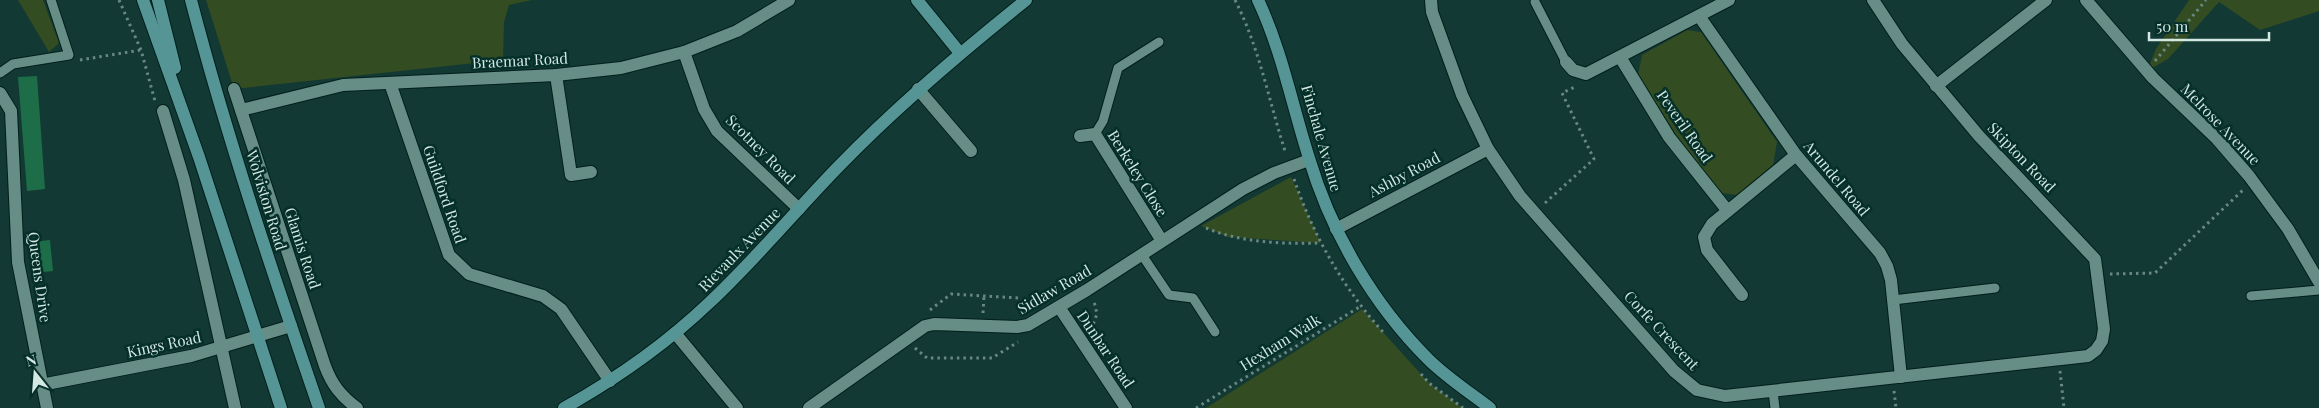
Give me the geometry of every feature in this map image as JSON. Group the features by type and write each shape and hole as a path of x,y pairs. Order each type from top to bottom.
{"street":[{"path":"143,0 199,157 281,408"},
{"path":"158,0 199,157"},
{"name":"Wolviston Road","path":"191,0 219,102 319,408"},
{"name":"Braemar Road","path":"241,110 343,85 556,75 621,68 684,52 737,31 789,0"},
{"path":"917,0 960,53"},
{"name":"Rievaulx Avenue","path":"564,408 610,381 675,334 738,275 839,166 918,89 1026,0"},
{"name":"Finchale Avenue","path":"1258,0 1280,55 1309,160 1336,229 1351,258 1376,296 1428,359 1490,408"},
{"name":"Corfe Crescent","path":"1430,0 1432,12 1462,95 1488,149 1520,196 1674,371 1697,390 1725,396 2079,358 2096,350"},
{"path":"1566,62 1573,70 1586,74 1729,0"},
{"name":"Skipton Road","path":"1873,0 1902,44 1936,86 1979,136 2089,250 2095,259 2104,329 2102,341 2096,350"},
{"path":"1936,86 2046,0"},
{"name":"Melrose Avenue","path":"2086,0 2147,71 2217,139 2253,181 2288,229 2319,282"},
{"name":"Arundel Road","path":"1699,16 1796,155 1880,253 1887,266 1893,300 1901,378"},
{"name":"Scotney Road","path":"684,52 704,109 717,131 799,209"},
{"name":"Peveril Road","path":"1620,57 1669,137 1727,210"},
{"path":"556,75 571,175 591,172"},
{"name":"Guildford Road","path":"390,83 449,256 469,274 543,296 561,309 610,381"},
{"name":"Glamis Road","path":"234,89 325,366 334,387 357,408"},
{"path":"918,89 971,151"},
{"name":"Queens Drive","path":"0,93 11,111 18,262 47,408"},
{"path":"163,111 171,158 184,180 235,408"},
{"name":"Berkeley Close","path":"1080,136 1095,134 1162,241"},
{"name":"Ashby Road","path":"1336,229 1488,149"},
{"path":"1742,295 1707,250 1704,237 1712,224 1727,210 1796,155"},
{"name":"Sidlaw Road","path":"809,408 925,326 934,324 1017,327 1031,323 1142,255 1242,189 1274,173 1309,160"},
{"name":"Dunbar Road","path":"1059,307 1126,408"},
{"name":"Kings Road","path":"41,385 222,349 291,326"},
{"path":"675,334 737,408"}],"lane":[{"path":"0,73 13,64 69,55 51,0"},
{"path":"1535,2 1566,62"},
{"path":"1095,134 1103,122 1118,68 1158,42"},
{"path":"1142,255 1169,295 1193,298 1215,332"},
{"path":"1893,300 1995,288"},
{"path":"2251,296 2319,290"},
{"path":"1773,391 1775,408"}],"path":[{"path":"119,0 141,50 156,106 163,111"},
{"path":"2147,71 2206,0"},
{"path":"69,55 75,61 141,50"},
{"path":"1534,212 1594,159 1562,93 1582,83 1586,74"},
{"path":"2098,275 2155,273 2253,181"},
{"path":"1209,221 1201,226 1226,237 1295,244 1321,244"},
{"path":"1080,339 1091,330 1097,314 1096,305 1086,290"},
{"path":"906,338 919,354 927,358 992,358 1025,337 1031,323 1019,298 951,294 928,311 925,326"},
{"name":"Hexham Walk","path":"1196,408 1376,296"},
{"path":"2059,360 2064,408"}],"green space":[{"path":"18,0 43,0 59,43 49,52"},
{"path":"206,0 532,0 509,5 504,22 503,60 234,89"},
{"path":"2189,0 2319,0 2319,11 2260,30 2219,2 2168,59 2147,71 2156,49"},
{"path":"1687,30 1701,32 1777,142 1773,166 1737,195 1722,193 1678,138 1638,75 1642,55"},
{"path":"1291,177 1321,243 1228,237 1201,226"},
{"path":"1362,309 1429,383 1463,408 1206,408"}],"building":[{"path":"37,76 45,189 27,191 18,77"},
{"path":"50,240 53,271 34,273 32,242"}]}
